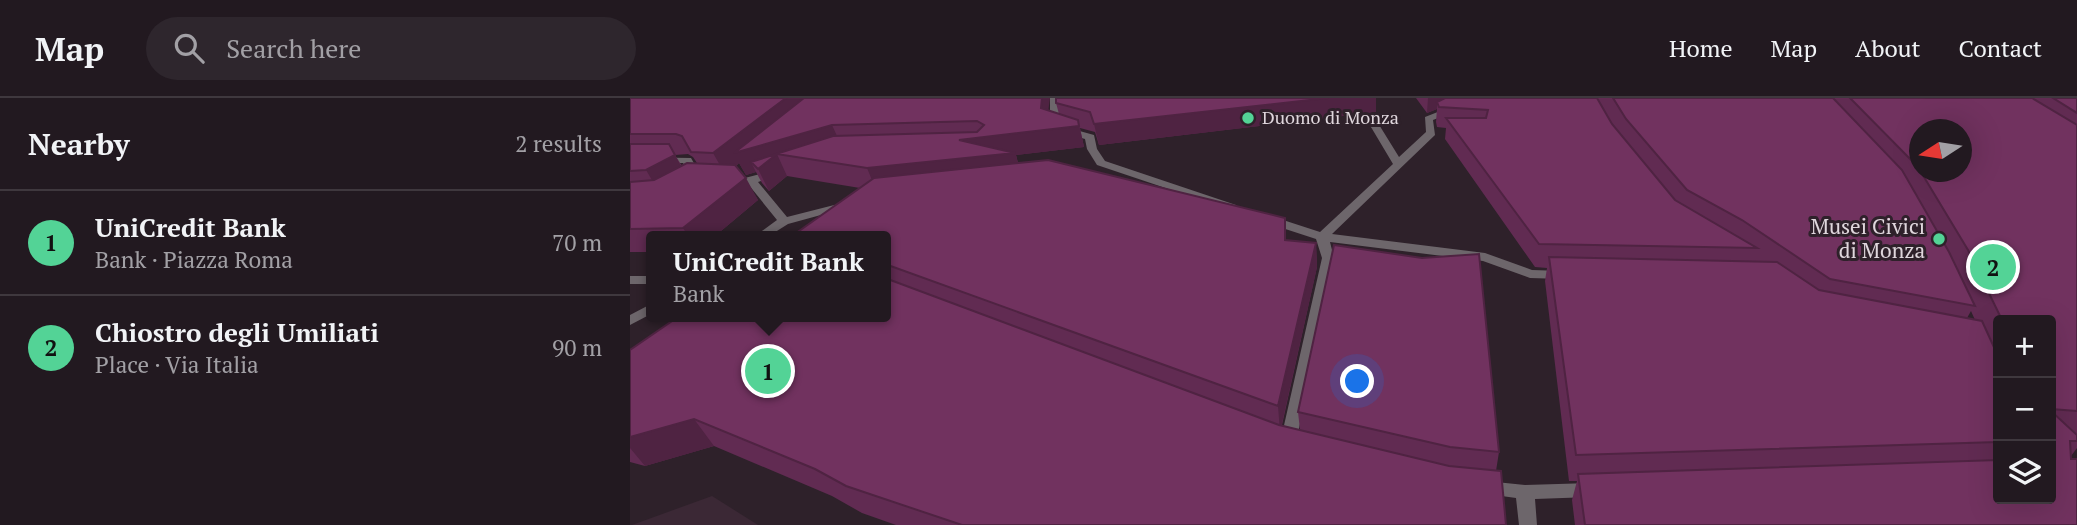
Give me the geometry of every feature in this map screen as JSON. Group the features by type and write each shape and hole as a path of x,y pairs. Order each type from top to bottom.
{"street":[{"path":"1055,98 1053,127 1090,137 1092,149 1101,163 1244,211"},
{"path":"1431,132 1427,119 1457,107"},
{"path":"1370,117 1398,164"},
{"path":"1322,237 1431,132 1443,133"},
{"path":"630,160 687,159 702,179 685,185"},
{"path":"1089,169 1101,163"},
{"path":"750,164 729,180 751,181 790,169"},
{"path":"751,181 784,221"},
{"path":"769,231 784,221 864,200"},
{"path":"1257,215 1322,237 1485,257 1530,274 1583,275"},
{"path":"1289,444 1328,258 1322,237"},
{"path":"630,321 646,311"},
{"path":"1473,487 1525,492 1609,489"},
{"path":"1525,492 1528,525"}],"shaded area":[{"path":"712,496 758,525 632,525"}],"building":[{"path":"630,98 786,98 713,153 691,152 682,136 676,134 630,134"},
{"path":"804,98 1042,98 1041,108 1078,120 1079,126 959,140 1015,153 867,168 777,154 758,169 751,162 833,136 977,132 984,125 977,121 832,125 734,153"},
{"path":"1056,98 1328,98 1094,124 1090,112 1056,103"},
{"path":"1445,98 1597,98 1612,124 1675,200 1757,248 1539,244 1446,118 1486,118 1488,110 1439,107 1437,102"},
{"path":"1613,98 1833,98 1902,170 1949,252 1975,306 1830,279 1742,220 1687,190 1626,119"},
{"path":"1850,98 2032,98 2077,125 2077,411 2056,409 2056,315 2000,315 1968,250 1927,182 1972,182 1972,119 1909,119 1909,158"},
{"path":"2053,98 2077,98 2077,113"},
{"path":"630,144 669,144 675,155 646,170 630,171"},
{"path":"1048,160 1285,218 1285,240 1316,243 1278,406 891,266 891,231 799,231 874,178"},
{"path":"687,163 735,165 746,178 683,228 630,229 630,182 654,180"},
{"path":"1334,245 1422,258 1479,254 1499,452 1450,447 1298,412"},
{"path":"1549,257 1777,262 1819,290 1982,321 1993,345 1993,442 1576,455"},
{"path":"891,280 1279,425 1449,466 1501,471 1506,525 962,525 846,486 815,469 694,419 630,437 630,350 671,322 891,322"},
{"path":"2056,416 2077,435 2077,441 2070,441 2071,459 2077,459 2077,525 1585,525 1578,474 1993,460 1993,504 2056,504"}],"place":[{"name":"Duomo di Monza","path":"1248,118"},
{"name":"Musei Civici di Monza","path":"1939,239"},
{"name":"Chiostro degli Umiliati","path":"1993,267"},
{"name":"UniCredit Bank","path":"768,371"}]}
